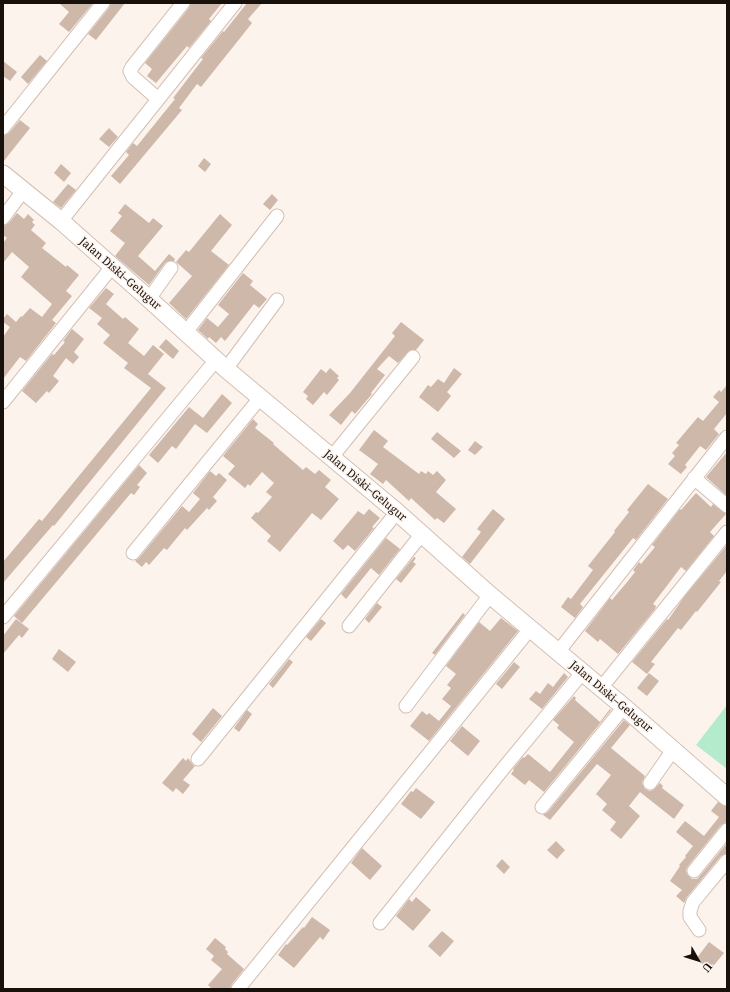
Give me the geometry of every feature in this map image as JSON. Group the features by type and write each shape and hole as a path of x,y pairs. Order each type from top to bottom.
{"main road":[{"name":"Jalan Diski–Gelugur","path":"3,174 149,298 221,365 397,512 490,595 624,707 727,797"}],"street":[{"path":"3,128 103,3"},
{"path":"158,99 133,77 130,71 183,3"},
{"path":"61,222 235,3"},
{"path":"3,218 23,191"},
{"path":"186,332 277,216"},
{"path":"3,402 112,267"},
{"path":"149,298 171,268"},
{"path":"3,617 277,300"},
{"path":"331,458 413,357"},
{"path":"133,553 260,398"},
{"path":"558,652 727,437"},
{"path":"694,478 727,506"},
{"path":"198,759 397,512"},
{"path":"601,688 727,532"},
{"path":"349,626 421,535"},
{"path":"406,706 490,595"},
{"path":"238,989 530,629"},
{"path":"380,923 502,770 582,673"},
{"path":"542,807 624,707"},
{"path":"650,783 673,750"},
{"path":"694,871 727,830"},
{"path":"699,930 690,917 690,910 693,902 727,861"}],"green space":[{"path":"727,705 727,769 696,745"}],"building":[{"path":"59,3 93,3 69,32 59,24 69,12"},
{"path":"111,3 125,3 96,40 88,34 109,8"},
{"path":"191,3 222,3 209,19 211,21 189,48 187,46 156,83 147,76 152,69 145,63 189,8"},
{"path":"247,3 262,3 248,19 252,23 201,87 197,84 179,108 182,110 120,184 111,176 129,155 126,152 133,143 137,146 175,99 173,98 203,59 201,58"},
{"path":"40,55 47,61 28,84 21,77"},
{"path":"3,61 17,72 10,81 3,76"},
{"path":"20,120 30,128 3,162 3,136 9,133"},
{"path":"109,128 118,137 109,147 99,139"},
{"path":"204,158 211,164 205,172 198,166"},
{"path":"61,164 71,173 64,182 54,173"},
{"path":"68,184 76,190 61,208 53,202"},
{"path":"272,194 278,200 270,210 263,204"},
{"path":"125,204 149,223 153,218 163,226 138,256 155,271 169,254 175,259 174,261 168,261 165,263 149,285 115,256 125,243 110,231 122,216 118,213"},
{"path":"17,213 24,219 28,214 34,220 32,222 35,225 31,230 46,243 42,248 66,267 67,265 79,275 66,291 72,296 52,320 56,323 26,361 20,357 3,379 3,337 10,327 3,322 3,319 7,314 16,322 30,308 42,317 52,304 21,277 29,267 12,252 3,263 3,243 7,238 3,235 3,226 9,223"},
{"path":"220,214 232,225 211,251 229,265 186,319 169,303 192,276 176,262 186,250 189,252"},
{"path":"243,273 253,281 250,285 267,299 259,308 254,304 225,341 221,337 216,343 209,337 208,339 198,330 207,318 218,327 229,314 218,305"},
{"path":"106,288 114,294 106,304 123,319 125,317 139,329 128,343 144,356 153,345 164,354 148,374 166,388 54,526 53,525 3,583 3,562 39,519 42,521 151,388 124,368 128,363 103,343 110,335 97,324 102,318 89,308"},
{"path":"401,322 424,340 416,350 410,350 398,363 389,356 377,369 385,375 371,393 372,394 355,414 352,411 341,425 329,415 350,393 395,336 392,333"},
{"path":"72,329 84,339 74,352 79,357 73,364 66,358 53,376 59,381 49,393 47,391 36,403 22,391 52,354 54,355 65,342 63,341"},
{"path":"166,339 179,351 173,359 159,347"},
{"path":"330,368 339,376 337,378 339,380 327,395 324,392 313,405 306,399 308,396 303,392 321,369 326,373"},
{"path":"454,368 462,374 447,392 451,396 438,412 419,397 428,385 431,387 438,379 444,383"},
{"path":"727,385 727,413 714,429 719,434 706,450 700,446 685,465 687,467 681,474 668,464 675,456 672,453 679,445 676,443 698,417 703,421 719,402 713,397 719,390 721,392"},
{"path":"222,394 232,403 207,433 195,424 176,449 172,446 158,463 149,455 189,407 203,418"},
{"path":"253,419 258,424 255,428 274,443 273,444 303,470 306,467 315,474 319,470 331,480 325,487 339,499 321,520 312,513 280,552 267,541 271,536 251,518 256,512 258,513 272,497 266,492 274,483 262,472 250,486 248,484 245,488 228,474 235,466 223,456"},
{"path":"374,430 388,441 383,447 419,474 421,471 426,474 428,471 433,475 437,471 446,480 436,492 456,509 444,523 437,518 435,520 411,498 409,501 386,480 383,484 370,474 378,464 359,450"},
{"path":"437,432 461,451 454,458 431,439"},
{"path":"475,441 483,447 475,455 468,450"},
{"path":"727,452 727,496 706,477"},
{"path":"139,465 147,473 137,485 140,487 134,495 131,493 22,623 14,616"},
{"path":"210,471 216,476 219,473 227,480 213,497 217,501 209,510 207,508 187,530 185,528 167,550 164,548 149,565 146,562 142,567 135,561 182,506 189,512 200,499 193,493"},
{"path":"648,484 668,499 636,540 633,538 580,604 583,607 575,618 561,607 568,597 571,599 593,570 588,566 615,532 614,531 629,512 627,510"},
{"path":"696,493 711,507 713,504 726,514 710,532 714,536 686,571 681,567 653,604 656,606 655,609 618,654 600,639 598,642 585,631 610,598 612,600 628,581 635,572 633,570 639,562 641,564 655,547 652,545 680,509 681,510"},
{"path":"369,509 380,518 372,527 374,528 355,551 348,545 343,550 333,541 358,511 364,515"},
{"path":"493,509 505,519 470,564 462,557 481,532 477,529"},
{"path":"386,538 400,549 379,575 371,568 346,599 341,594"},
{"path":"726,546 727,571 719,581 721,582 681,630 678,628 651,662 655,664 647,674 632,662 667,619 668,620 684,597"},
{"path":"414,557 416,558 413,562 416,564 401,583 396,579"},
{"path":"377,603 382,607 369,623 365,619"},
{"path":"463,613 465,615 435,655 432,653"},
{"path":"501,618 518,631 429,741 410,726 422,711 427,715 429,713 439,721 451,706 442,699 451,688 447,685 456,674 446,666 479,622 490,631"},
{"path":"16,619 29,629 22,638 19,635 3,654 3,636"},
{"path":"321,619 326,623 311,641 306,637"},
{"path":"59,649 76,662 68,672 52,659"},
{"path":"289,659 293,662 273,688 269,684"},
{"path":"514,662 520,667 502,689 496,684"},
{"path":"564,673 568,677 542,709 529,699 536,691 540,694 548,683 553,687"},
{"path":"649,673 659,681 647,696 637,688"},
{"path":"574,696 576,698 575,700 600,722 610,709 611,710 544,792 529,780 525,785 511,774 514,770 513,769 523,757 524,758 528,754 550,772 574,742 557,728 559,725 553,720"},
{"path":"213,708 222,716 201,742 192,734"},
{"path":"247,710 252,714 239,732 234,728"},
{"path":"624,720 630,725 611,748 645,776 642,783 645,789 649,791 653,790 660,783 663,786 662,788 684,805 674,819 640,792 629,806 640,816 621,839 610,830 616,822 602,810 607,804 596,794 611,775 597,764 550,820 543,815 548,812"},
{"path":"462,726 480,741 468,756 450,741"},
{"path":"183,758 186,761 188,758 195,766 183,780 190,785 183,794 176,788 173,792 162,783"},
{"path":"416,788 435,802 421,819 401,804 411,791 413,792"},
{"path":"718,802 727,807 727,822 721,825 688,866 686,870 687,874 692,879 697,879 727,843 727,853 721,856 687,897 684,903 676,896 682,890 670,881 680,866 679,865 693,846 676,832 685,821 704,836 719,817 711,811"},
{"path":"556,841 565,850 557,859 547,850"},
{"path":"362,848 382,866 370,880 351,863"},
{"path":"502,859 510,867 504,874 496,866"},
{"path":"416,897 431,910 413,931 396,916 409,899 412,902"},
{"path":"312,917 330,930 323,940 320,937 294,968 278,955 286,944 287,945 303,927 304,928"},
{"path":"442,931 454,941 440,957 428,946"},
{"path":"215,938 226,947 225,949 228,952 227,954 244,969 232,984 230,989 212,989 208,985 222,969 211,960 214,956 206,949"},
{"path":"709,942 724,953 710,970 696,959"}]}
